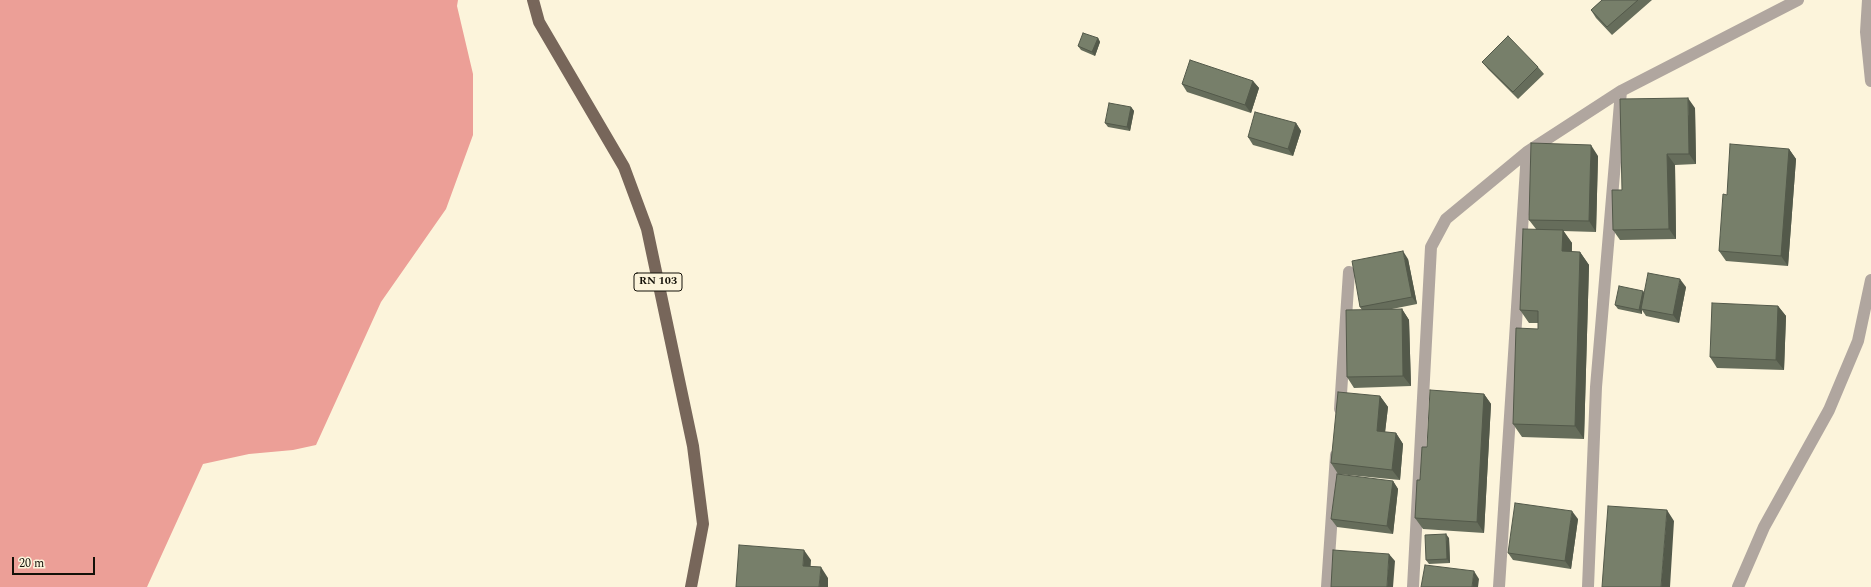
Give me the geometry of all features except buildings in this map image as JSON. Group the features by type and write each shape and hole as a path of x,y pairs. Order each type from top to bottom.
{"main road":[{"name":"RN 103","path":"532,0 539,22 624,167 647,229 693,446 702,516 703,524 692,587"}],"street":[{"path":"1413,587 1431,247 1446,219 1527,152 1621,91 1798,0"},
{"path":"1868,0 1866,32 1871,81"},
{"path":"1588,587 1596,387 1621,91"},
{"path":"1499,587 1527,152"},
{"path":"1339,422 1349,272"},
{"path":"1738,587 1764,527 1829,410 1858,341 1871,280"},
{"path":"1327,587 1337,445"}],"shaded area":[{"path":"0,0 458,0 457,6 473,74 473,135 446,209 381,302 316,445 293,450 249,454 203,464 147,587 0,587"}]}
